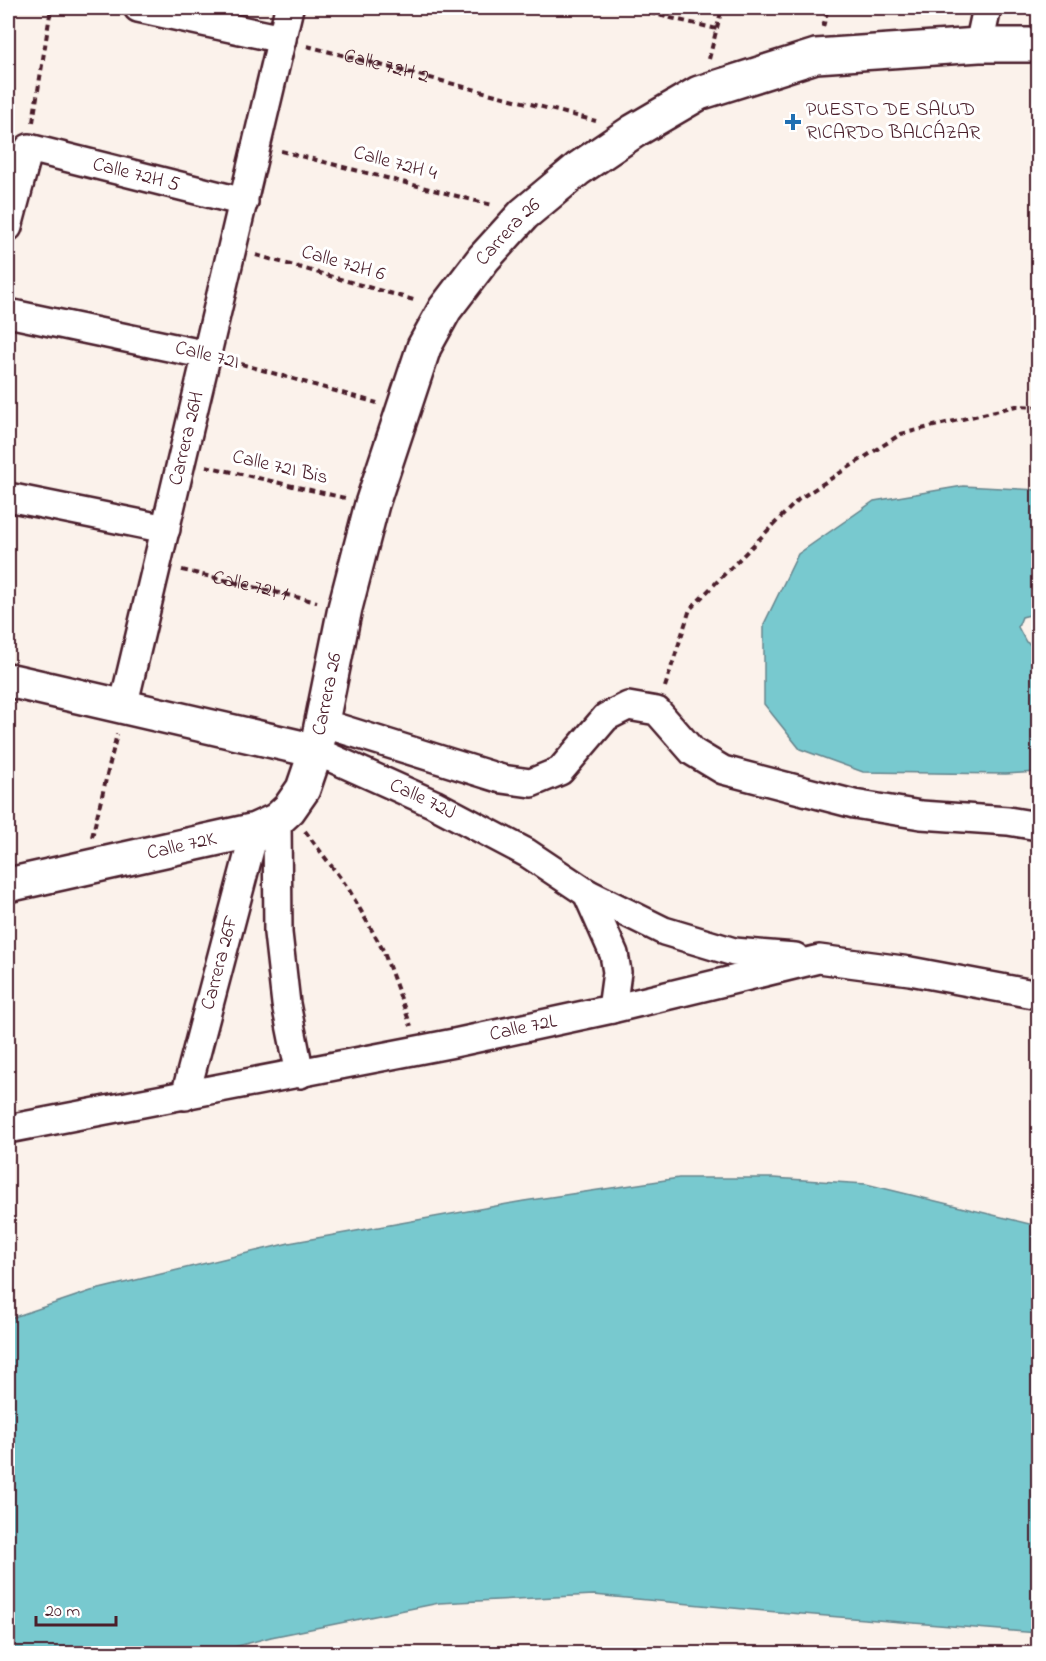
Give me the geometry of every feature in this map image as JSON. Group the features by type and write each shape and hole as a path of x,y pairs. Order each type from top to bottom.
{"street":[{"path":"138,8 282,39"},
{"name":"Carrera 26H","path":"123,707 290,8"},
{"path":"979,45 987,8"},
{"name":"Carrera 26","path":"319,737 345,608 372,504 424,347 445,309 484,258 524,214 578,170 634,132 699,93 816,56 979,45 1038,45"},
{"name":"Calle 72H 5","path":"28,148 244,202"},
{"path":"8,227 28,148"},
{"name":"Calle 72I","path":"8,313 207,355"},
{"path":"8,497 166,529"},
{"name":"Calle 72J","path":"8,680 123,707 319,737 526,854 587,893 664,931 734,952 819,959"},
{"path":"300,1074 286,1004 278,933 274,820 303,789 319,737 502,779 531,783 560,771 606,717 628,706 657,711 693,752 723,770 854,804 921,815 1008,821 1038,826"},
{"name":"Calle 72K","path":"8,885 274,820"},
{"name":"Carrera 26F","path":"185,1096 274,820"},
{"path":"587,893 614,954 617,972 612,1009"},
{"name":"Calle 72L","path":"8,1130 300,1074 612,1009 819,959 910,971 1038,995"}],"path":[{"path":"28,148 51,8"},
{"path":"629,8 717,29"},
{"path":"699,93 722,8"},
{"name":"Calle 72H 2","path":"282,39 634,132"},
{"name":"Calle 72H 4","path":"257,144 524,214"},
{"name":"Calle 72H 6","path":"232,249 445,309"},
{"name":"Calle 72I","path":"207,355 403,410"},
{"path":"657,711 690,609 799,499 902,434 1016,406 1038,407"},
{"name":"Calle 72I Bis","path":"182,461 372,504"},
{"name":"Calle 72I 1","path":"158,564 345,608"},
{"path":"85,868 123,707"},
{"path":"274,820 348,888 383,950 405,1008 417,1050"}],"water":[{"path":"963,486 1038,490 1038,613 1022,617 1018,627 1026,642 1038,649 1038,772 1006,774 863,772 800,749 764,704 764,624 798,554 874,501"},
{"path":"679,1178 773,1178 866,1184 1038,1226 1038,1633 594,1595 439,1603 271,1637 212,1653 8,1653 8,1319 91,1291 289,1243 524,1201"}],"place":[{"name":"PUESTO DE SALUD RICARDO BALCÁZAR","path":"793,122"}]}
